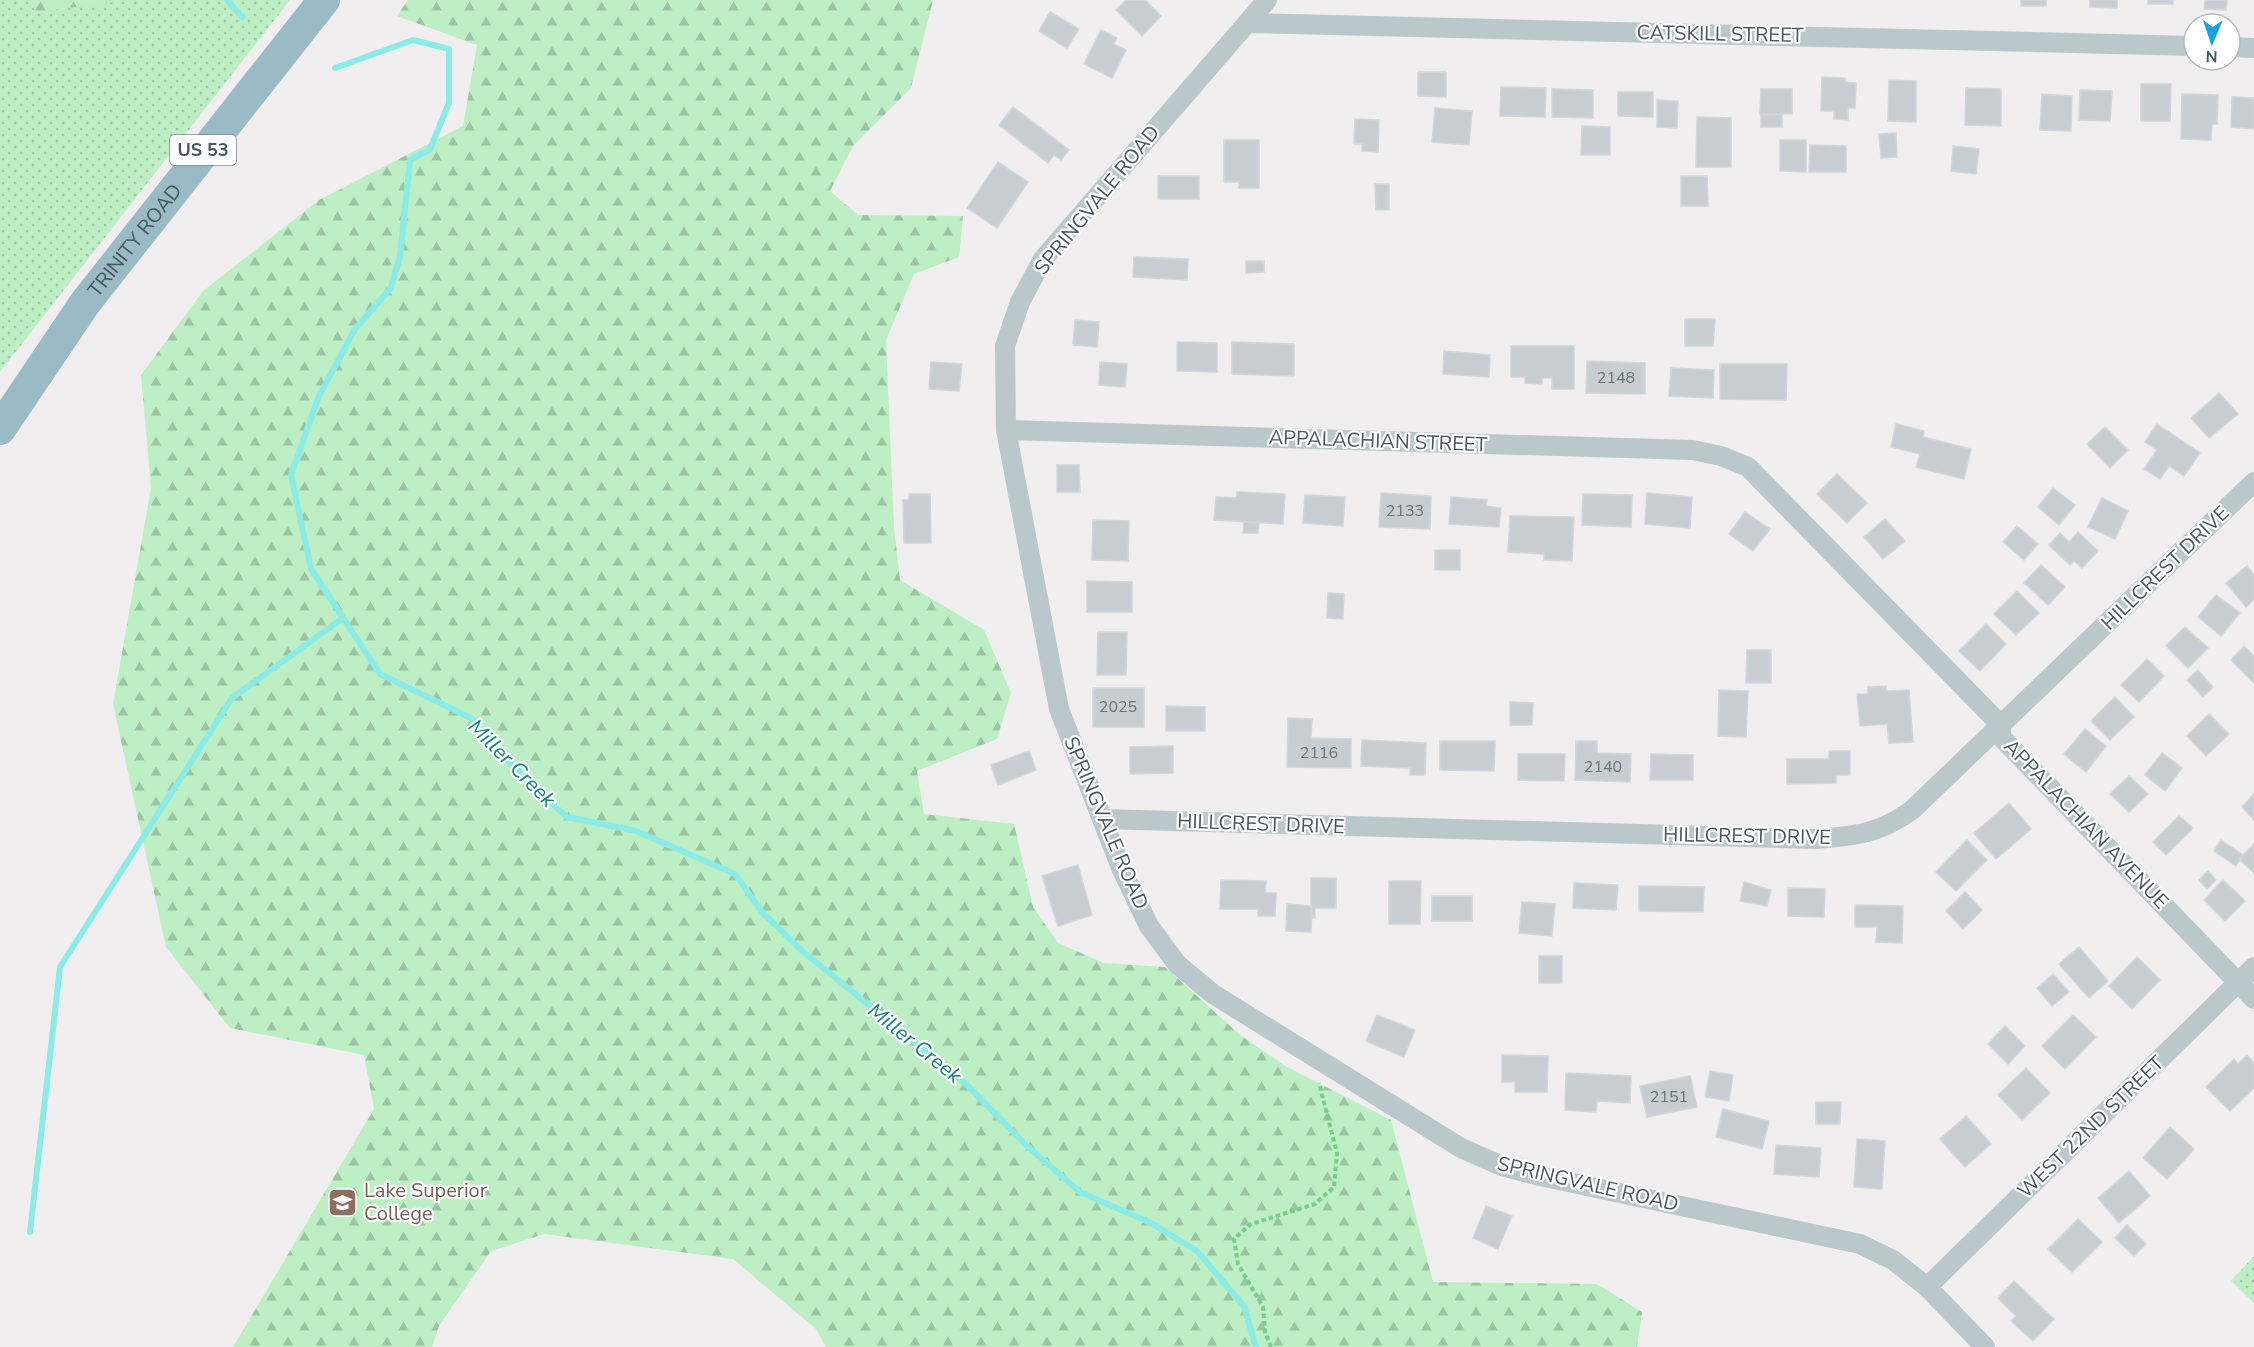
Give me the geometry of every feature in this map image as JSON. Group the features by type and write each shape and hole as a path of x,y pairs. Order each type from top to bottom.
{"highway":[{"name":"TRINITY ROAD","path":"0,429 85,303 324,0"}],"street":[{"name":"SPRINGVALE ROAD","path":"1267,0 1043,259 1020,302 1005,346 1006,430 1059,709 1122,870 1149,926 1176,964 1213,994 1461,1148 1502,1166 1860,1244 1893,1260 1927,1287 1985,1347"},
{"name":"CATSKILL STREET","path":"1247,23 2182,46"},
{"name":"APPALACHIAN STREET","path":"1006,430 1693,450 1721,456 1748,467"},
{"name":"APPALACHIAN AVENUE","path":"1748,467 2001,725 2001,737 2254,999"},
{"name":"HILLCREST DRIVE","path":"1101,819 1815,839 1853,836 1890,826 1912,810 2254,482"},
{"name":"WEST 22ND STREET","path":"1927,1287 2254,967"}],"path":[{"path":"1271,1347 1265,1332 1263,1307 1238,1264 1234,1239 1251,1224 1315,1204 1335,1187 1337,1153 1314,1058"}],"green space":[{"path":"0,0 290,0 0,372"},
{"path":"30,0 132,0 36,12"},
{"path":"408,0 933,0 911,88 853,146 830,191 858,215 963,216 959,257 914,274 886,340 894,528 900,580 984,630 1011,693 997,739 917,771 924,814 1014,824 1033,907 1058,943 1104,963 1165,967 1239,1034 1285,1066 1391,1120 1433,1282 1597,1284 1642,1312 1637,1347 826,1347 816,1329 733,1259 544,1234 491,1251 439,1326 432,1347 233,1347 374,1109 364,1055 230,1028 166,947 113,704 151,488 141,375 203,291 319,200 463,126 477,45 397,16"},
{"path":"2254,1256 2254,1303 2231,1281"}],"building":[{"path":"1126,0 1145,0 1161,16 1142,36 1116,10"},
{"path":"2021,0 2046,0 2046,6 2021,6"},
{"path":"2090,0 2117,0 2117,8 2090,7"},
{"path":"2148,0 2173,0 2173,4 2148,4"},
{"path":"2205,0 2227,0 2226,10 2204,9"},
{"path":"1050,12 1079,29 1067,48 1039,31"},
{"path":"1101,30 1117,38 1114,44 1126,50 1112,78 1084,64"},
{"path":"1418,72 1446,72 1446,97 1418,96"},
{"path":"1822,77 1845,78 1845,82 1856,83 1855,108 1848,108 1848,120 1834,119 1834,111 1821,111"},
{"path":"1889,80 1916,81 1916,122 1888,121"},
{"path":"2141,84 2171,84 2170,121 2141,121"},
{"path":"1501,87 1546,88 1545,117 1500,116"},
{"path":"1966,88 2001,89 2001,126 1965,125"},
{"path":"1552,89 1593,90 1593,118 1552,117"},
{"path":"1761,89 1792,89 1792,114 1760,114"},
{"path":"2080,90 2112,91 2110,121 2079,120"},
{"path":"1618,92 1653,92 1653,117 1618,116"},
{"path":"2042,94 2072,96 2071,131 2040,130"},
{"path":"2182,94 2218,95 2217,124 2212,124 2211,140 2181,139"},
{"path":"2232,97 2254,98 2254,129 2231,127"},
{"path":"1657,100 1678,101 1677,128 1657,127"},
{"path":"1013,107 1069,150 1061,160 1054,155 1048,163 999,125"},
{"path":"1435,108 1472,111 1469,145 1432,142"},
{"path":"1761,115 1782,115 1782,127 1761,127"},
{"path":"1697,117 1731,118 1731,167 1696,167"},
{"path":"1355,119 1379,120 1378,152 1362,151 1362,144 1354,144"},
{"path":"1582,126 1610,127 1610,155 1581,155"},
{"path":"1896,133 1897,157 1881,158 1879,134"},
{"path":"1224,140 1259,140 1259,188 1239,188 1239,182 1224,182"},
{"path":"1780,140 1806,140 1806,172 1780,171"},
{"path":"1810,145 1846,146 1846,172 1809,172"},
{"path":"1953,146 1979,149 1976,174 1951,171"},
{"path":"998,162 1028,182 997,228 967,208"},
{"path":"1158,176 1199,176 1199,199 1158,199"},
{"path":"1681,176 1707,176 1708,206 1681,206"},
{"path":"1375,184 1389,184 1389,210 1376,210"},
{"path":"1134,257 1188,259 1187,280 1133,277"},
{"path":"1246,261 1264,261 1264,272 1246,273"},
{"path":"1685,319 1715,319 1713,346 1685,346"},
{"path":"1075,320 1099,322 1097,347 1073,345"},
{"path":"1177,342 1217,343 1217,372 1177,371"},
{"path":"1232,342 1294,344 1294,376 1232,374"},
{"path":"1511,346 1574,346 1574,389 1552,389 1552,378 1542,378 1542,384 1525,383 1525,377 1511,377"},
{"path":"1444,351 1490,355 1489,377 1443,374"},
{"path":"1587,361 1645,363 1645,394 1586,393"},
{"path":"931,362 962,364 959,391 929,389"},
{"path":"1100,362 1127,364 1125,387 1099,385"},
{"path":"1720,364 1787,364 1786,400 1720,399"},
{"path":"1671,368 1714,370 1713,398 1669,396"},
{"path":"2219,393 2238,414 2209,438 2191,418"},
{"path":"1896,424 1924,431 1923,437 1971,449 1964,479 1916,467 1920,454 1891,447"},
{"path":"2157,424 2200,453 2184,476 2169,466 2160,479 2144,469 2157,450 2145,442"},
{"path":"2105,427 2128,450 2110,468 2087,444"},
{"path":"1057,465 1079,465 1080,492 1057,492"},
{"path":"1837,474 1867,503 1847,523 1817,494"},
{"path":"2053,488 2075,505 2059,525 2038,507"},
{"path":"1237,492 1285,494 1283,524 1214,520 1216,497 1236,498"},
{"path":"1381,493 1431,496 1430,529 1379,527"},
{"path":"1647,493 1692,497 1690,528 1645,524"},
{"path":"909,494 930,494 931,543 904,543 903,500 909,500"},
{"path":"1583,494 1632,495 1631,527 1582,525"},
{"path":"1305,495 1345,497 1343,526 1303,523"},
{"path":"1451,497 1487,500 1486,506 1501,508 1499,527 1449,524"},
{"path":"2102,498 2128,511 2115,539 2088,527"},
{"path":"1745,512 1770,529 1753,551 1729,534"},
{"path":"1510,516 1574,517 1572,561 1544,560 1544,554 1508,552"},
{"path":"1885,519 1905,541 1883,559 1864,537"},
{"path":"1093,520 1129,521 1128,561 1092,560"},
{"path":"1244,522 1259,523 1258,533 1243,533"},
{"path":"2017,526 2038,544 2024,560 2003,542"},
{"path":"2078,532 2098,551 2082,568 2074,561 2070,565 2049,545 2060,533 2069,542"},
{"path":"1435,550 1460,550 1460,570 1435,570"},
{"path":"2041,565 2065,587 2048,605 2024,583"},
{"path":"2247,566 2254,575 2254,600 2246,607 2226,583"},
{"path":"1087,581 1132,582 1132,612 1087,612"},
{"path":"2017,591 2039,613 2016,635 1994,614"},
{"path":"1328,593 1344,594 1343,619 1327,618"},
{"path":"2216,595 2240,613 2221,636 2198,617"},
{"path":"1986,624 2006,644 1980,671 1959,651"},
{"path":"2185,627 2208,648 2188,668 2166,646"},
{"path":"1098,632 1127,632 1126,675 1097,675"},
{"path":"2244,646 2254,656 2254,683 2231,660"},
{"path":"1747,650 1771,650 1771,683 1746,683"},
{"path":"2147,659 2164,676 2139,702 2121,685"},
{"path":"2198,670 2213,687 2203,697 2187,680"},
{"path":"1886,686 1886,691 1909,690 1913,742 1889,743 1887,724 1860,726 1857,694 1868,694 1868,687"},
{"path":"1093,688 1144,688 1144,727 1093,727"},
{"path":"1719,690 1748,691 1746,737 1718,736"},
{"path":"2115,697 2134,717 2110,740 2091,721"},
{"path":"1510,702 1533,703 1532,725 1510,725"},
{"path":"1166,706 1205,707 1205,731 1166,731"},
{"path":"2209,714 2229,734 2206,756 2187,736"},
{"path":"1288,718 1312,719 1311,738 1351,739 1351,768 1287,767"},
{"path":"2085,729 2106,746 2086,772 2064,754"},
{"path":"1362,740 1426,743 1425,775 1410,775 1410,768 1361,766"},
{"path":"1440,741 1495,741 1494,771 1440,770"},
{"path":"1576,741 1597,741 1597,753 1631,754 1630,782 1575,780"},
{"path":"1173,746 1173,773 1130,774 1130,747"},
{"path":"1029,751 1036,770 998,785 991,765"},
{"path":"1829,751 1850,751 1850,775 1836,775 1836,783 1787,784 1787,759 1829,759"},
{"path":"2162,753 2182,768 2165,791 2145,775"},
{"path":"1518,754 1565,754 1564,781 1518,780"},
{"path":"1651,754 1693,755 1693,780 1650,780"},
{"path":"2129,776 2148,794 2129,812 2110,794"},
{"path":"2254,794 2254,820 2242,807"},
{"path":"2009,803 2031,829 1996,859 1974,833"},
{"path":"2179,816 2193,828 2166,855 2153,842"},
{"path":"1967,840 1987,860 1956,891 1936,872"},
{"path":"2221,840 2243,855 2236,866 2214,851"},
{"path":"2254,844 2254,873 2239,859"},
{"path":"1078,865 1092,915 1058,926 1042,876"},
{"path":"2208,871 2216,880 2207,889 2199,880"},
{"path":"1311,878 1336,878 1336,908 1315,908 1315,918 1311,918"},
{"path":"1221,880 1266,881 1265,893 1276,893 1275,916 1258,916 1258,909 1220,909"},
{"path":"2223,880 2245,901 2225,921 2204,900"},
{"path":"1389,881 1421,881 1420,924 1389,924"},
{"path":"1744,882 1771,890 1767,906 1740,901"},
{"path":"1574,883 1618,885 1616,910 1573,908"},
{"path":"1639,886 1704,887 1703,912 1639,911"},
{"path":"1788,888 1825,889 1824,917 1788,916"},
{"path":"1965,892 1982,910 1963,929 1946,911"},
{"path":"1432,896 1472,896 1472,921 1432,921"},
{"path":"1522,902 1555,904 1552,936 1519,933"},
{"path":"1287,904 1312,906 1311,932 1286,931"},
{"path":"1855,905 1903,906 1902,943 1876,942 1877,927 1855,927"},
{"path":"2079,947 2108,981 2089,998 2059,964"},
{"path":"1539,956 1562,956 1562,983 1539,983"},
{"path":"2137,957 2160,980 2132,1009 2109,986"},
{"path":"2053,974 2069,992 2052,1006 2037,988"},
{"path":"1377,1015 1415,1030 1404,1057 1366,1041"},
{"path":"2073,1015 2096,1037 2065,1069 2042,1046"},
{"path":"2005,1026 2025,1046 2008,1064 1988,1044"},
{"path":"1502,1055 1548,1056 1547,1092 1515,1092 1515,1082 1502,1082"},
{"path":"2247,1055 2254,1063 2254,1088 2230,1111 2206,1087 2234,1059 2238,1064"},
{"path":"2026,1068 2050,1093 2022,1120 1998,1095"},
{"path":"1710,1071 1733,1075 1729,1101 1705,1097"},
{"path":"1566,1073 1631,1076 1630,1103 1597,1101 1596,1112 1565,1110"},
{"path":"1690,1076 1697,1107 1647,1117 1640,1086"},
{"path":"1816,1102 1841,1102 1840,1124 1816,1124"},
{"path":"1723,1109 1769,1121 1762,1149 1716,1137"},
{"path":"1966,1116 1991,1144 1965,1167 1940,1139"},
{"path":"2170,1127 2194,1149 2167,1179 2143,1158"},
{"path":"1857,1139 1885,1141 1882,1189 1854,1187"},
{"path":"1776,1145 1821,1148 1819,1177 1774,1174"},
{"path":"2129,1171 2150,1196 2119,1223 2098,1198"},
{"path":"1486,1206 1512,1216 1498,1249 1473,1238"},
{"path":"2078,1219 2102,1242 2072,1272 2048,1249"},
{"path":"2127,1225 2146,1244 2134,1256 2115,1238"},
{"path":"2014,1281 2054,1319 2033,1341 2011,1321 2016,1316 1998,1298"}],"waterway":[{"name":"Miller Creek","path":"227,0 242,17"},
{"name":"Miller Creek","path":"335,68 413,40 449,49 449,103 430,149 410,160 400,257 390,289 355,329 319,396 291,475 311,569 380,674 471,718 527,782 567,817 636,831 735,874 763,913 801,950 965,1083 1026,1145 1080,1192 1151,1223 1197,1251 1244,1306 1256,1347"},
{"path":"30,1232 60,967 232,698 343,618"}],"place":[{"name":"Lake Superior College","path":"343,1202"}]}
